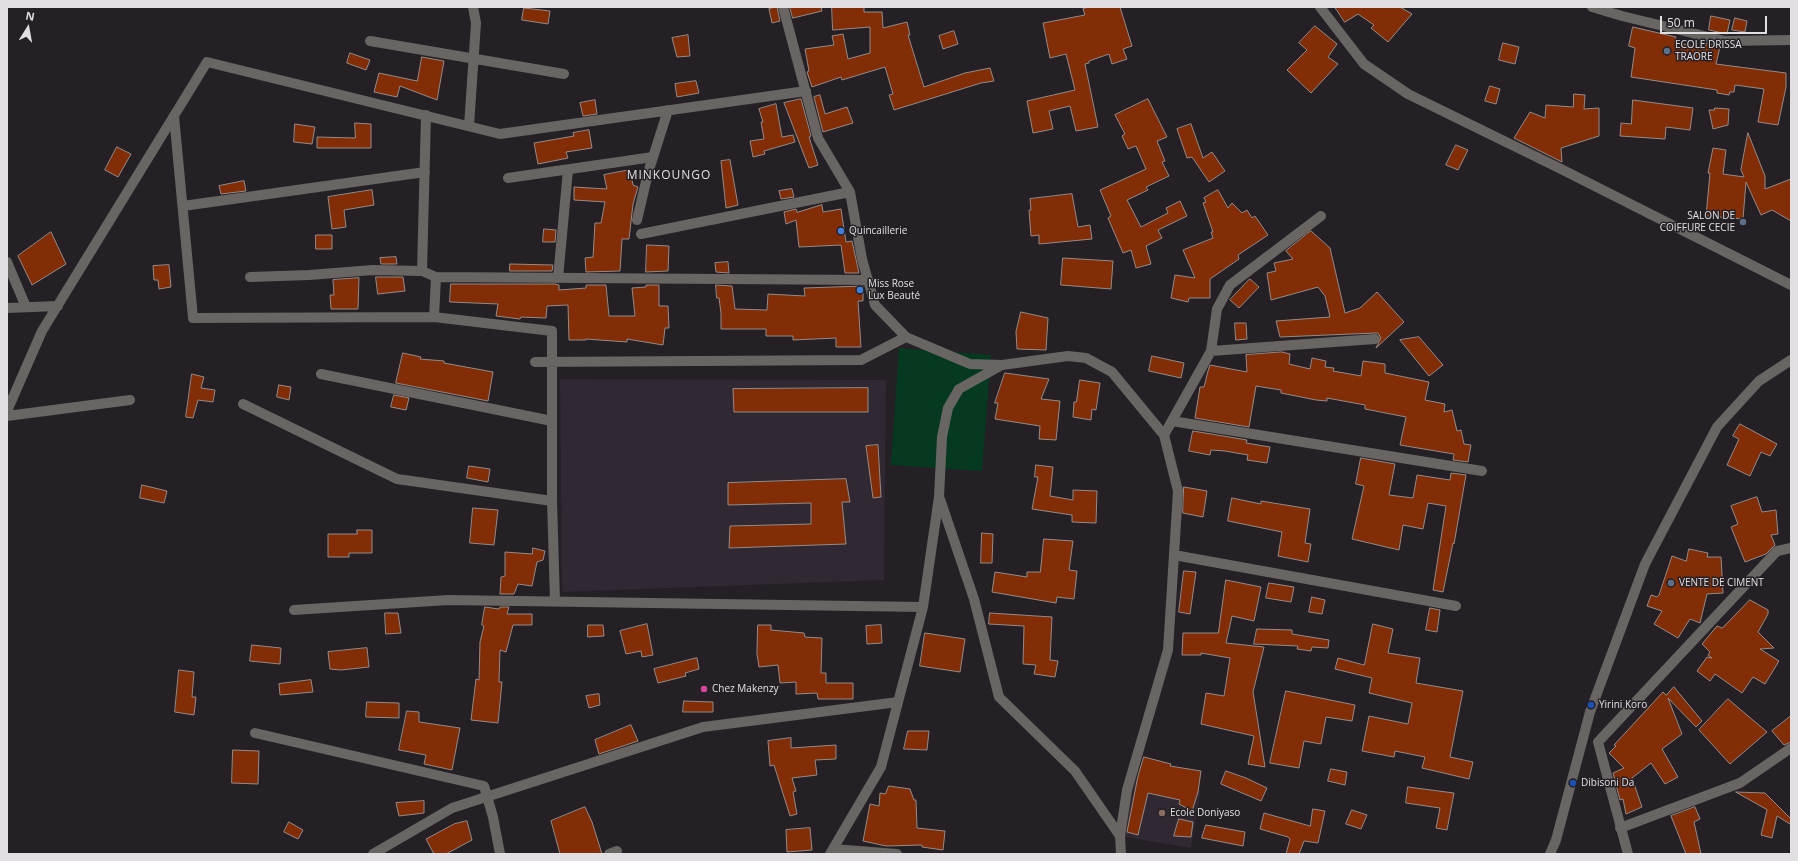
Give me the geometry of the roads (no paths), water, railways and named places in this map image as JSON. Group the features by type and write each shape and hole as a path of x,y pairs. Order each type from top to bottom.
{"street":[{"path":"469,126 476,23 473,7"},
{"path":"783,7 818,138 850,192 862,259 875,305 906,337 970,364 1002,365 1068,356 1086,358 1112,372 1128,389 1164,435 1178,491 1168,650 1127,790 1120,836 1121,854"},
{"path":"1320,7 1364,64 1408,94 1791,285"},
{"path":"1592,7 1624,12 1725,41 1791,40"},
{"path":"370,41 564,74"},
{"path":"7,412 42,331 208,62 500,134 806,91"},
{"path":"637,220 653,157 668,110"},
{"path":"422,270 426,115"},
{"path":"174,116 193,318 434,316 552,331 552,501 555,601"},
{"path":"508,178 653,157"},
{"path":"558,278 568,170"},
{"path":"183,206 425,172"},
{"path":"641,234 850,192"},
{"path":"1164,435 1211,351 1216,309 1230,285 1321,216"},
{"path":"7,262 26,307"},
{"path":"250,277 309,275 373,270 422,270 436,277 868,280"},
{"path":"434,316 436,277"},
{"path":"7,308 58,306"},
{"path":"535,362 861,360 906,337"},
{"path":"1211,351 1376,339"},
{"path":"1550,854 1556,840 1590,712 1644,564 1717,427 1759,380 1791,360"},
{"path":"898,854 832,851 881,767 923,607 939,497 942,437 948,408 959,389 1002,365"},
{"path":"321,374 552,421"},
{"path":"7,416 130,400"},
{"path":"243,404 398,479 552,501"},
{"path":"1172,421 1482,471"},
{"path":"939,497 974,599 999,697 1075,771 1120,836"},
{"path":"1628,854 1598,742 1776,551 1791,548"},
{"path":"1174,555 1456,606"},
{"path":"294,610 448,600 923,607"},
{"path":"373,854 452,808 703,727 898,702"},
{"path":"255,733 484,786 493,817 500,854"},
{"path":"1620,828 1740,783 1791,748"}],"place":[{"name":"ECOLE DRISSA TRAORE","path":"1667,51"},
{"name":"SALON DE COIFFURE CECIE","path":"1743,222"},
{"name":"Quincaillerie","path":"841,231"},
{"name":"Miss Rose Lux Beauté","path":"860,290"},
{"name":"VENTE DE CIMENT","path":"1671,583"},
{"name":"Chez Makenzy","path":"704,689"},
{"name":"Yirini Koro","path":"1591,705"},
{"name":"Dibisoni Da","path":"1573,783"},
{"name":"Ecole Doniyaso","path":"1162,813"}],"district":[{"name":"MINKOUNGO","path":"669,176"}]}
